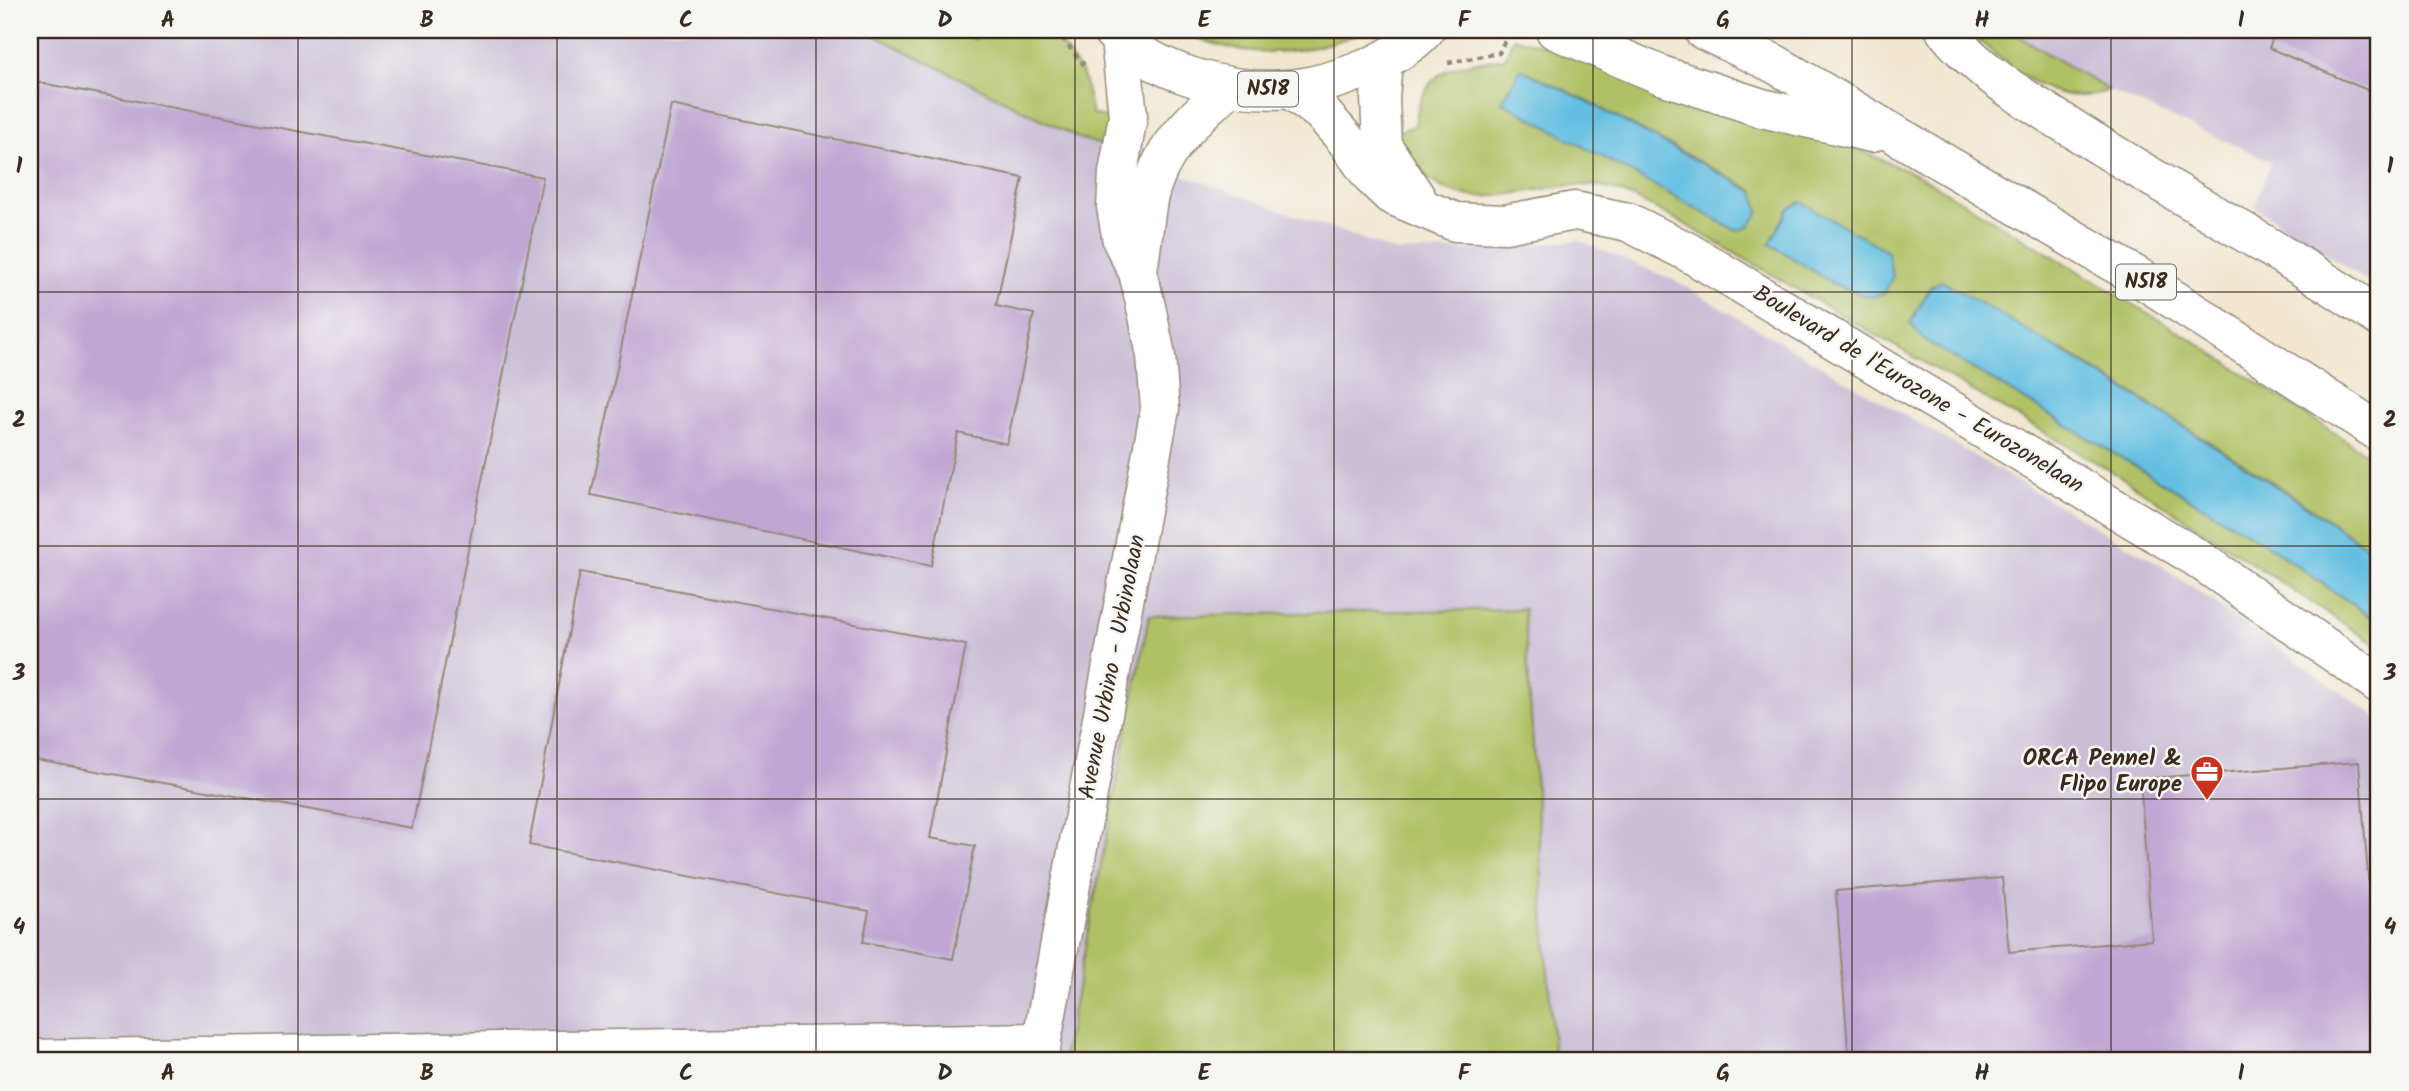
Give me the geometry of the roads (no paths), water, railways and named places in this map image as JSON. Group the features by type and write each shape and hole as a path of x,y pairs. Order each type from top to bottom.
{"main road":[{"name":"N518","path":"1115,34 1171,70 1228,87 1290,89 1337,80 1382,61 1418,38 1425,30"},
{"name":"N518","path":"1555,30 1651,72 1762,108 1907,142"},
{"name":"N518","path":"1703,30 1775,64 2145,281 2379,432"},
{"path":"1945,30 1959,48 2004,85 2098,145 2326,281 2379,317"},
{"name":"Avenue Urbino - Urbinolaan","path":"1040,1051 1160,409 1156,356 1138,272 1122,242 1116,207 1118,173 1128,116 1115,34"},
{"path":"1382,61 1382,145 1421,207"},
{"name":"Avenue Urbino - Urbinolaan","path":"1138,272 1148,198 1161,164 1177,137 1228,87"},
{"name":"Boulevard de l'Eurozone - Eurozonelaan","path":"1290,89 1321,112 1345,139 1372,177 1391,195 1455,222 1505,224 1575,211 1628,222 1688,252 2182,549 2379,684"},
{"path":"30,1059 1040,1051"}],"water":[{"path":"1521,69 1579,97 1754,192 1759,212 1750,226 1737,231 1502,102"},
{"path":"1801,202 1887,251 1893,276 1884,294 1869,297 1834,284 1770,244 1788,209"},
{"path":"1942,281 2163,414 2379,555 2379,623 2269,546 1923,339 1910,323 1931,286"}],"place":[{"name":"ORCA Pennel & Flipo Europe","path":"2207,802"}]}
